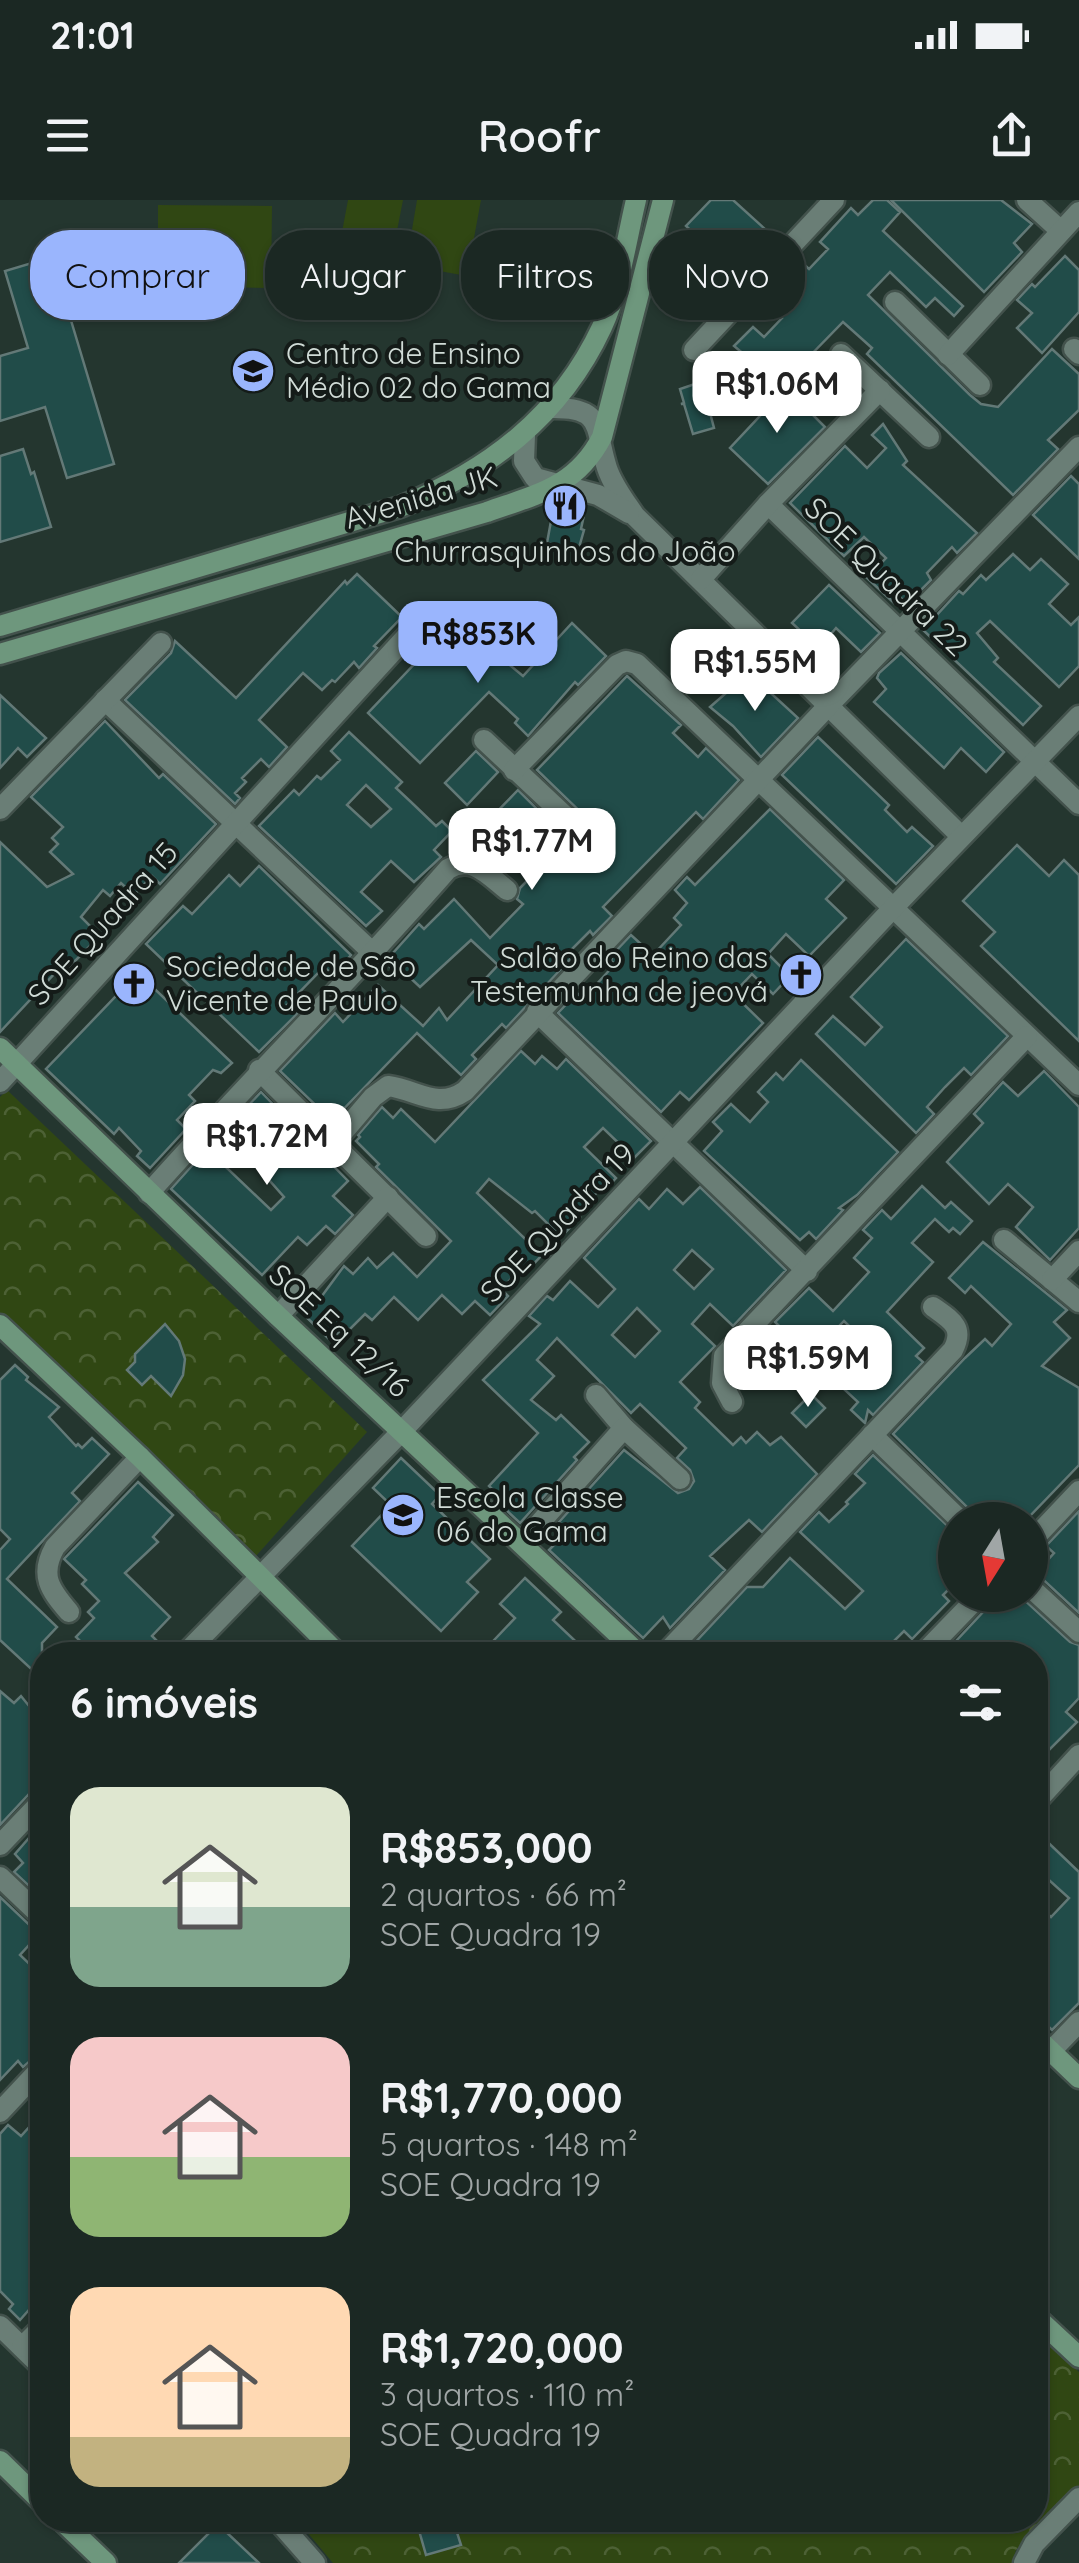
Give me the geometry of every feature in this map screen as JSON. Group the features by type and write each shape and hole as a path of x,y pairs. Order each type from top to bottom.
{"main road":[{"name":"Avenida JK","path":"0,626 400,508 447,488 485,465 551,408 603,326 636,200"},
{"name":"Avenida JK","path":"0,654 488,512 558,486 590,458 602,437 663,200"},
{"name":"SOE Eq 12/16","path":"0,1048 278,1316 626,1642"},
{"path":"4,1336 140,1458 326,1642"},
{"path":"1048,2049 1079,2078"},
{"path":"1048,2328 1079,2358"},
{"path":"0,2461 30,2490"},
{"path":"81,2532 106,2563"}],"street":[{"path":"694,350 834,200"},
{"path":"1026,200 1061,231"},
{"path":"948,355 1079,212"},
{"path":"894,302 980,385"},
{"path":"840,354 930,437"},
{"name":"SOE Quadra 22","path":"880,390 768,504 1079,804"},
{"path":"551,408 572,408 591,416 602,437 615,487 636,516 961,836"},
{"path":"524,435 528,472 543,483 598,495 636,516"},
{"path":"333,1144 372,1097 388,1086 434,1101 453,1099 465,1091 1079,447"},
{"path":"701,578 768,504"},
{"name":"SOE Quadra 15","path":"0,1082 426,615"},
{"path":"0,809 161,643"},
{"path":"514,770 617,665 626,661 636,664 1079,1085"},
{"path":"105,700 374,954"},
{"name":"SOE Quadra 19","path":"197,1642 402,1431 894,906 1079,716"},
{"path":"484,740 579,829"},
{"path":"149,1193 259,1070 374,954 448,869 459,863 476,866 506,890"},
{"path":"537,1012 807,1271"},
{"path":"732,1402 722,1383 724,1356 1027,1036"},
{"path":"259,1070 426,1236"},
{"path":"278,1316 388,1197"},
{"path":"1004,1240 1079,1302"},
{"path":"1052,1280 1079,1251"},
{"path":"676,1642 953,1350 957,1342 956,1323 933,1307"},
{"path":"596,1395 624,1428 680,1480"},
{"path":"522,1543 624,1428"},
{"path":"872,1435 941,1502"},
{"path":"70,1612 49,1588 47,1561 55,1547 140,1458"},
{"path":"1048,1524 1079,1492"},
{"path":"1048,1604 1079,1632"},
{"path":"935,1642 964,1612"},
{"path":"1048,1788 1079,1755"},
{"path":"0,1845 30,1814"},
{"path":"0,1877 30,1906"},
{"path":"1051,2052 1079,2022"},
{"path":"0,2112 30,2080"},
{"path":"0,2326 30,2355"},
{"path":"22,2347 30,2339"},
{"path":"1048,2530 1079,2498"},
{"path":"288,2532 315,2563"},
{"path":"1024,2563 1046,2532"}],"green space":[{"path":"348,200 403,200 397,230 342,230"},
{"path":"417,200 481,200 475,230 461,230 461,275 441,271 441,230 412,230"},
{"path":"158,205 272,206 272,230 265,230 265,288 245,288 245,230 158,230"},
{"path":"7,1090 367,1432 256,1556 0,1313 0,1097"},
{"path":"1048,2343 1079,2372 1079,2486 1048,2517"},
{"path":"307,2532 1034,2532 1016,2550 1012,2563 333,2563"}],"building":[{"path":"711,200 733,200 766,230 690,230 686,226"},
{"path":"873,200 887,200 900,212 883,231 963,306 954,316 935,298 926,307 890,272 868,295 981,404 998,407 1052,349 1079,374 1079,410 1048,440 1058,449 1013,495 867,354 872,348 843,322 799,367 794,362 776,381 734,346 753,327 764,337 780,320 805,320 805,265 809,269 828,249 820,242 851,208 858,215"},
{"path":"891,200 1001,200 1032,224 1014,243 1022,252 984,292"},
{"path":"1065,256 1079,270 1079,312 1042,353 1017,328 1032,313 1017,300"},
{"path":"30,264 30,320 71,320 114,464 67,478 45,407 0,421 0,356 28,348 5,271"},
{"path":"701,382 704,396 717,392 721,412 709,409 714,428 693,434 681,404 684,403 680,389"},
{"path":"786,388 825,427 768,484 730,448"},
{"path":"883,424 907,461 903,465 977,533 957,553 952,547 927,573 931,580 907,604 900,597 894,603 867,578 886,558 864,537 844,556 790,503 845,446 867,468 886,448 872,435"},
{"path":"23,449 51,527 0,542 0,456"},
{"path":"1071,476 1079,484 1079,559 1033,515"},
{"path":"553,510 584,515 578,551 547,543"},
{"path":"1013,554 1030,570 1041,559 1068,584 1049,604 1071,625 1079,617 1079,666 1059,687 990,621 977,633 998,658 994,662 1041,706 1023,725 923,630 959,591 963,594 981,575 986,580"},
{"path":"357,574 402,617 359,668 354,662 322,690 303,673 259,720 287,747 269,767 261,759 242,778 246,782 235,793 240,798 235,804 125,700 171,653 175,641 236,698 345,581 347,584"},
{"path":"829,585 880,633 861,652 836,628 819,648 792,623"},
{"path":"459,617 469,626 466,629 523,676 572,623 606,656 578,685 575,682 528,736 515,723 518,719 489,692 420,763 368,713"},
{"path":"901,653 1004,752 986,772 961,748 944,768 874,702 886,689 877,678 879,673"},
{"path":"749,673 798,718 761,757 710,707"},
{"path":"627,676 681,725 673,733 698,757 706,748 739,780 703,819 696,812 603,907 612,916 571,950 575,954 506,1028 502,1024 472,1055 476,1059 461,1075 417,1033 332,1121 280,1071 335,1013 343,1022 378,985 423,1026 439,1008 447,1020 498,965 471,940 420,987 403,971 398,975 385,962 419,924 424,929 454,899 490,938 523,904 517,899 520,888 530,878 499,849 505,843 492,832 496,828 488,821 518,790 575,847 590,838 596,827 537,770"},
{"path":"0,695 46,738 27,757 18,748 0,768"},
{"path":"105,721 159,778 163,774 216,824 160,884 152,876 134,895 121,883 110,896 103,890 81,917 100,936 62,973 58,970 0,1032 0,842 47,887 73,874 50,852 58,844 52,838 63,827 31,797"},
{"path":"349,732 402,782 396,788 436,826 442,821 452,831 434,850 441,857 414,882 391,861 361,892 382,911 366,926 259,826 294,790 299,795 340,760 331,751","holes":["366,785 391,809 371,827 347,805"]},
{"path":"818,737 889,805 885,810 907,832 912,827 933,846 896,884 782,775"},
{"path":"476,751 498,772 467,805 445,783"},
{"path":"770,809 844,880 826,899 846,918 809,956 786,934 768,954 790,976 773,994 752,974 733,994 763,1023 689,1100 680,1092 661,1112 558,1013 577,993 583,999 615,964 611,961 613,954 631,935 653,955 681,925 674,918 687,903 675,890 687,877 695,885"},
{"path":"1017,845 1049,876 1064,860 1079,875 1079,1041 981,946 995,932 963,901"},
{"path":"259,866 351,955 333,975 324,967 287,1005 297,1014 259,1052 146,944 183,906 192,914 229,875 240,886"},
{"path":"906,939 1008,1036 971,1075 964,1068 945,1087 927,1107 934,1114 916,1133 816,1034 833,1016 865,1045 882,1027 851,997"},
{"path":"138,973 232,1063 221,1073 213,1070 189,1095 195,1101 177,1120 186,1129 150,1168 137,1156 141,1151 119,1128 114,1134 46,1069"},
{"path":"521,1051 535,1064 542,1056 557,1069 566,1059 651,1141 634,1158 603,1128 584,1147 616,1178 606,1189 603,1186 561,1237 535,1211 532,1213 489,1179 477,1193 542,1255 524,1274 520,1270 501,1289 508,1296 490,1315 475,1301 462,1314 442,1295 418,1320 394,1297 372,1320 365,1314 349,1330 345,1326 330,1340 301,1312 316,1296 319,1300 344,1266 353,1274 368,1258 377,1268 393,1253 417,1277 451,1241 376,1167 379,1164 356,1141 358,1135 382,1107 393,1118 401,1109 435,1142"},
{"path":"801,1060 898,1152 839,1208 843,1210 816,1239 809,1232 800,1240 704,1151 722,1131 713,1122 731,1104 750,1122 768,1102 758,1092 776,1073 783,1080"},
{"path":"1044,1071 1079,1107 1079,1228 1050,1260 1016,1227 1033,1207 1008,1184 989,1204 947,1162 983,1123 974,1114 1003,1082 1018,1096"},
{"path":"261,1092 348,1181 333,1196 353,1215 335,1234 326,1226 307,1245 298,1237 262,1275 171,1189 207,1149 271,1210 284,1197 225,1130"},
{"path":"922,1186 945,1208 951,1202 972,1221 960,1234 953,1228 949,1232 935,1219 912,1243 933,1262 887,1312 924,1348 916,1356 923,1362 873,1415 868,1410 865,1423 851,1410 858,1402 831,1377 847,1362 853,1367 872,1348 844,1321 810,1356 775,1322 809,1288 833,1311 869,1272 854,1258 872,1238 863,1230 882,1210 891,1219"},
{"path":"700,1187 786,1270 733,1326 710,1304 692,1324 715,1346 680,1382 700,1402 695,1408 733,1445 741,1437 746,1443 757,1432 770,1445 781,1437 817,1474 762,1532 749,1520 710,1556 725,1570 670,1628 663,1617 643,1638 549,1550 568,1531 559,1522 624,1450 678,1493 689,1489 694,1481 690,1470 677,1458 686,1448 640,1404 631,1413 557,1338 537,1360 554,1376 531,1400 556,1420 561,1415 589,1442 520,1523 489,1486 538,1433 483,1380 540,1324 529,1316 547,1296 553,1300 570,1281 598,1307 615,1289 584,1258 639,1199 649,1209 667,1189 683,1204","holes":["692,1250 713,1269 694,1289 674,1270","637,1308 660,1331 635,1357 612,1335"]},
{"path":"983,1242 1067,1310 1054,1322 1070,1338 1042,1366 1079,1388 1079,1465 1043,1502 962,1502 893,1434 985,1339 992,1346 1011,1324 971,1286 965,1293 949,1278"},
{"path":"165,1324 179,1341 185,1359 183,1375 171,1396 151,1376 142,1385 127,1370 135,1362 135,1354"},
{"path":"15,1365 28,1377 26,1380 59,1407 49,1417 76,1446 82,1448 92,1438 109,1454 72,1493 80,1501 7,1579 57,1627 43,1642 30,1642 30,1668 0,1640 0,1550 10,1539 0,1529 0,1380"},
{"path":"811,1394 825,1408 806,1427 792,1413"},
{"path":"873,1455 938,1517 938,1612 912,1639 904,1631 893,1642 696,1642 747,1587 763,1587 790,1558 845,1609 863,1591 800,1532 819,1512 829,1522 865,1483 855,1474"},
{"path":"401,1458 440,1495 432,1504 490,1559 467,1582 478,1592 441,1631 352,1546 391,1505 373,1488"},
{"path":"138,1482 173,1515 153,1537 158,1542 125,1573 170,1617 152,1636 158,1642 81,1642 76,1637 94,1618 88,1612 99,1601 82,1584 86,1580 64,1559"},
{"path":"1079,1511 1079,1613 1048,1584 1048,1560 1054,1553 1048,1544"},
{"path":"525,1578 561,1612 553,1620 576,1642 492,1642 515,1618 500,1604"},
{"path":"983,1612 1037,1612 1070,1642 1079,1645 1079,1698 1066,1712 1077,1722 1048,1751 1048,1642 955,1642"},
{"path":"0,1691 14,1703 21,1696 30,1707 30,1793 0,1825"},
{"path":"30,1837 30,1887 14,1872 23,1863 15,1854"},
{"path":"1048,1842 1079,1872 1079,2003 1052,2030 1048,2026 1048,1914 1051,1917 1069,1898 1049,1880"},
{"path":"0,1897 30,1925 30,1944 20,1955 30,1965 30,2061 23,2067 18,2061 0,2080"},
{"path":"8,2125 21,2136 30,2126 30,2309 20,2320 9,2309 13,2304 0,2291 0,2134"},
{"path":"210,2532 226,2532 259,2563 179,2563"},
{"path":"419,2532 457,2532 461,2545 426,2555"}],"place":[{"name":"Centro de Ensino Médio 02 do Gama","path":"253,371"},
{"name":"Churrasquinhos do João","path":"565,506"},
{"name":"Salão do Reino das Testemunha de jeová","path":"801,975"},
{"name":"Sociedade de São Vicente de Paulo","path":"134,984"},
{"name":"Escola Classe 06 do Gama","path":"403,1515"}]}
